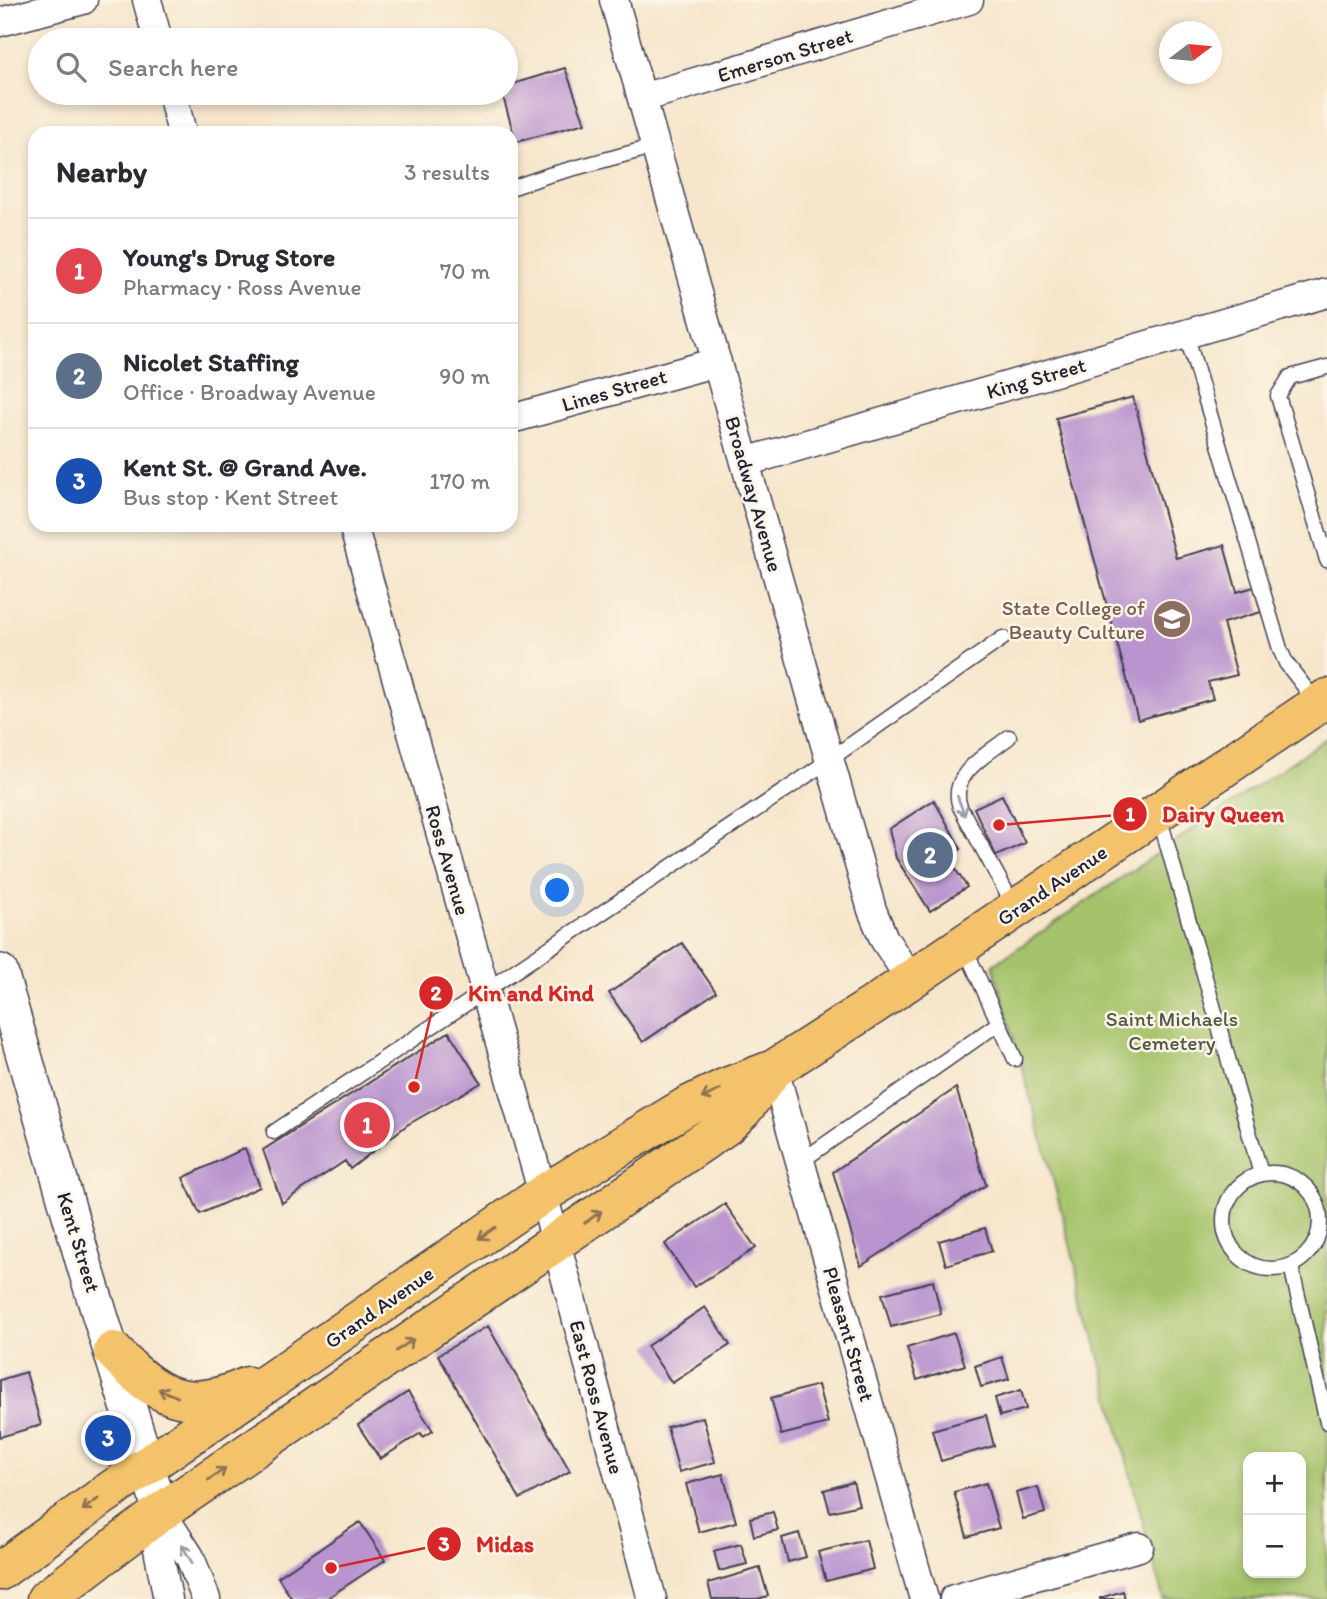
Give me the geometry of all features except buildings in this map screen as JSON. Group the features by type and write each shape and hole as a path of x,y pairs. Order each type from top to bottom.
{"main road":[{"name":"Grand Avenue","path":"0,1571 93,1502 543,1194 687,1106 774,1069 964,945 1322,701"},
{"name":"Grand Avenue","path":"46,1599 161,1512 733,1120 774,1069"},
{"path":"113,1352 144,1382 162,1392 186,1399 217,1399 265,1378 280,1375"}],"street":[{"path":"0,22 83,0"},
{"path":"147,0 155,28"},
{"name":"Broadway Avenue","path":"614,0 876,923 911,980"},
{"name":"Emerson Street","path":"642,98 969,0"},
{"path":"175,105 181,126"},
{"name":"King Street","path":"745,462 1327,293"},
{"name":"Lines Street","path":"518,417 717,362"},
{"name":"Ross Avenue","path":"355,532 543,1194"},
{"name":"Kent Street","path":"0,972 85,1268 161,1512"},
{"name":"Pleasant Street","path":"774,1069 924,1599"},
{"name":"East Ross Avenue","path":"543,1194 652,1599"},
{"path":"161,1512 158,1549 168,1599"},
{"path":"161,1512 190,1557 206,1599"},
{"path":"954,1599 1139,1547"}],"lane":[{"path":"518,186 656,146"},
{"path":"1186,334 1280,649 1286,663 1322,701"},
{"path":"1327,367 1290,377 1278,396 1327,560"},
{"path":"274,1132 829,760 1003,638"},
{"path":"1009,737 967,772 958,785 957,792 961,807 1015,910"},
{"path":"1158,811 1261,1174"},
{"path":"964,945 1015,1059"},
{"path":"800,1162 999,1023"},
{"path":"1277,1173 1293,1177 1306,1186 1315,1199 1320,1214 1317,1237 1304,1258 1291,1266 1260,1268 1240,1255 1227,1236 1224,1220 1227,1205 1235,1191 1246,1180 1261,1174 1277,1173"},
{"path":"1291,1266 1327,1422"}],"green space":[{"name":"Saint Michaels Cemetery","path":"1327,738 1327,1599 1163,1599 1046,1153 993,965"}],"place":[{"name":"State College of Beauty Culture","path":"1172,619"},
{"name":"Dairy Queen","path":"999,825"},
{"name":"Nicolet Staffing","path":"930,855"},
{"name":"Kin and Kind","path":"414,1087"},
{"name":"Young's Drug Store","path":"367,1125"},
{"name":"Kent St. @ Grand Ave.","path":"108,1438"},
{"name":"Midas","path":"331,1568"}]}
